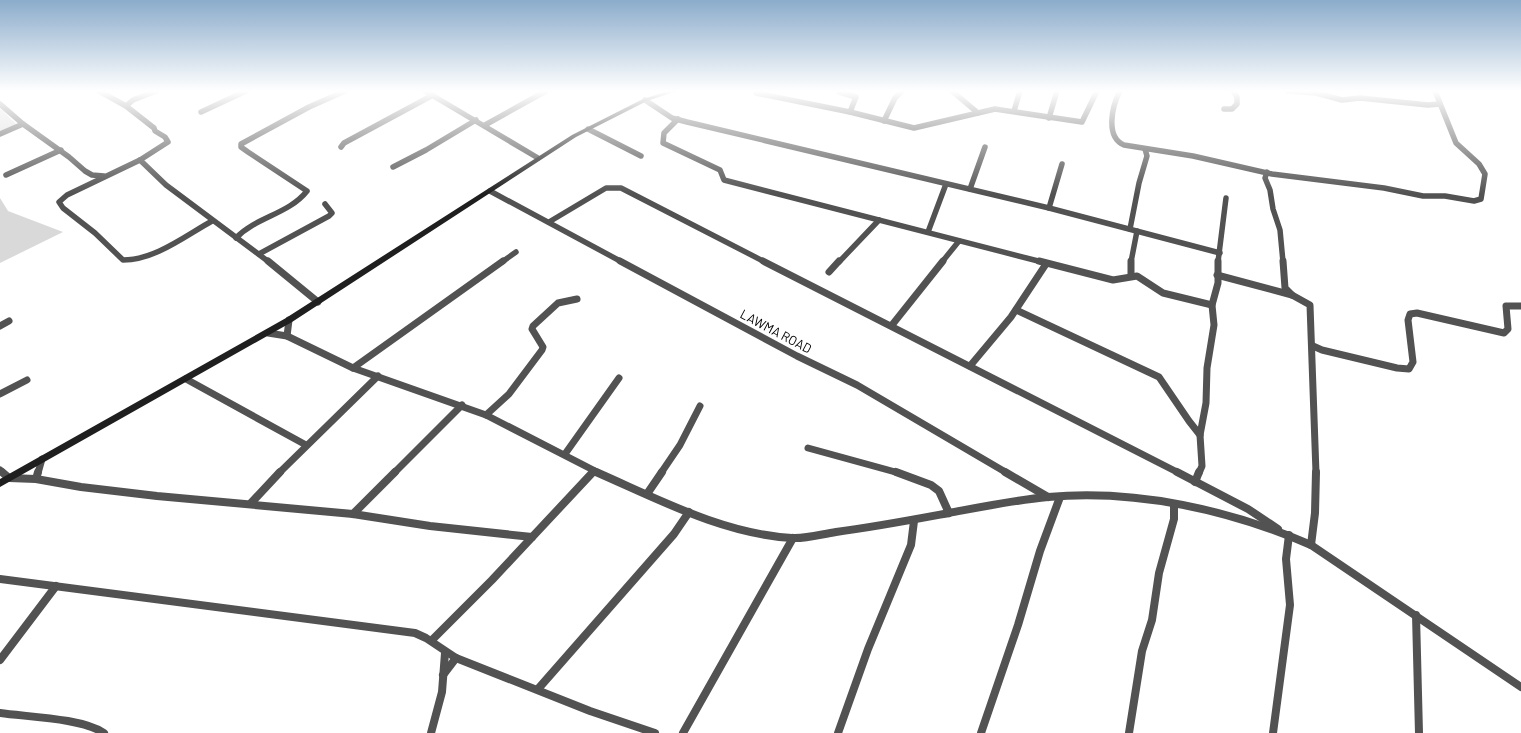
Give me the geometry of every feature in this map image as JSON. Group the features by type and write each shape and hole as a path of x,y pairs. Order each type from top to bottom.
{"main road":[{"path":"0,483 268,333 490,191 538,158 597,125"}],"street":[{"path":"0,134 20,125"},
{"path":"25,125 61,150 88,173 104,176"},
{"path":"150,125 168,142 140,160 64,196 60,202 63,208 95,233 123,260 136,260 145,257 212,221"},
{"path":"236,238 244,230 299,200 307,191 241,147 241,144 276,125"},
{"path":"341,147 344,142 377,125"},
{"path":"393,167 426,150 467,125"},
{"path":"485,125 538,158"},
{"path":"672,125 664,133 662,140 663,143 720,170 724,180 1113,280 1131,276 1147,281 1158,291 1163,293 1212,305"},
{"path":"704,125 1049,208 1220,253"},
{"path":"902,125 914,128 930,125"},
{"path":"1112,125 1113,138 1117,142 1124,145 1193,156 1267,172 1343,184 1384,188 1423,196 1445,196 1474,201 1481,199 1481,191 1485,174 1479,164 1456,143 1449,125"},
{"path":"588,130 641,156"},
{"path":"970,190 985,147"},
{"path":"1130,229 1139,183 1147,156 1145,149"},
{"path":"6,175 61,150"},
{"path":"140,160 166,185 212,221 259,254 318,302"},
{"path":"1049,208 1062,164"},
{"path":"1267,172 1265,178 1269,185 1273,209 1280,230 1285,288 1292,295"},
{"path":"928,232 946,184"},
{"path":"549,222 606,188 621,188 712,236 892,325 1248,509 1286,534"},
{"name":"LAWMA ROAD","path":"490,191 797,356 857,385 1048,497"},
{"path":"1195,482 1202,466 1200,435 1206,403 1207,368 1214,325 1212,305 1218,283 1217,274 1226,198"},
{"path":"259,254 329,216 332,213 325,204"},
{"path":"829,272 879,220"},
{"path":"1131,276 1131,261 1137,230"},
{"path":"892,325 959,241"},
{"path":"353,368 516,252"},
{"path":"970,366 988,346 1016,310 1038,280 1046,264"},
{"path":"1217,274 1246,284 1292,295 1310,305 1313,346 1316,490 1311,545"},
{"path":"1278,291 1285,288"},
{"path":"486,415 509,394 542,350 543,346 532,329 534,326 558,302 567,298 577,299"},
{"path":"1313,346 1322,350 1391,367 1408,369 1413,362 1408,320 1410,314 1417,313 1504,333 1508,329 1506,306 1521,306"},
{"path":"1016,310 1154,374 1159,378 1174,398 1188,422 1200,435"},
{"path":"288,336 289,320"},
{"path":"0,326 9,321"},
{"path":"268,333 288,336 353,368 462,405 486,415 565,454 594,471 689,512 732,527 793,538 914,521 949,513 1048,497 1112,496 1207,510 1286,534 1311,545 1521,687"},
{"path":"251,503 306,445 378,376"},
{"path":"565,454 619,378"},
{"path":"186,379 306,445"},
{"path":"0,394 27,380"},
{"path":"353,514 462,405"},
{"path":"647,494 680,445 700,406"},
{"path":"808,448 891,470 931,485 939,491 949,513"},
{"path":"36,479 42,459"},
{"path":"0,470 9,478 36,479 81,487 157,496 251,503 353,514 430,526 532,537"},
{"path":"432,640 453,621 594,471"},
{"path":"981,733 1018,625 1040,551 1060,497"},
{"path":"1129,733 1142,651 1152,620 1159,573 1174,519 1174,504"},
{"path":"1242,520 1248,509"},
{"path":"538,689 674,534 689,512"},
{"path":"838,733 868,649 911,545 914,521"},
{"path":"1273,733 1290,605 1286,559 1286,534"},
{"path":"684,733 793,538"},
{"path":"0,578 394,629 426,636 445,653 456,658 538,689 590,711 655,733"},
{"path":"0,660 56,586"},
{"path":"1416,616 1419,733"},
{"path":"431,733 442,692 442,675 445,653"},
{"path":"442,675 456,658"},
{"path":"0,713 70,722 98,728 104,733"}],"shaded area":[{"path":"0,125 13,125 0,131"},
{"path":"0,198 8,211 63,232 0,263"}]}
